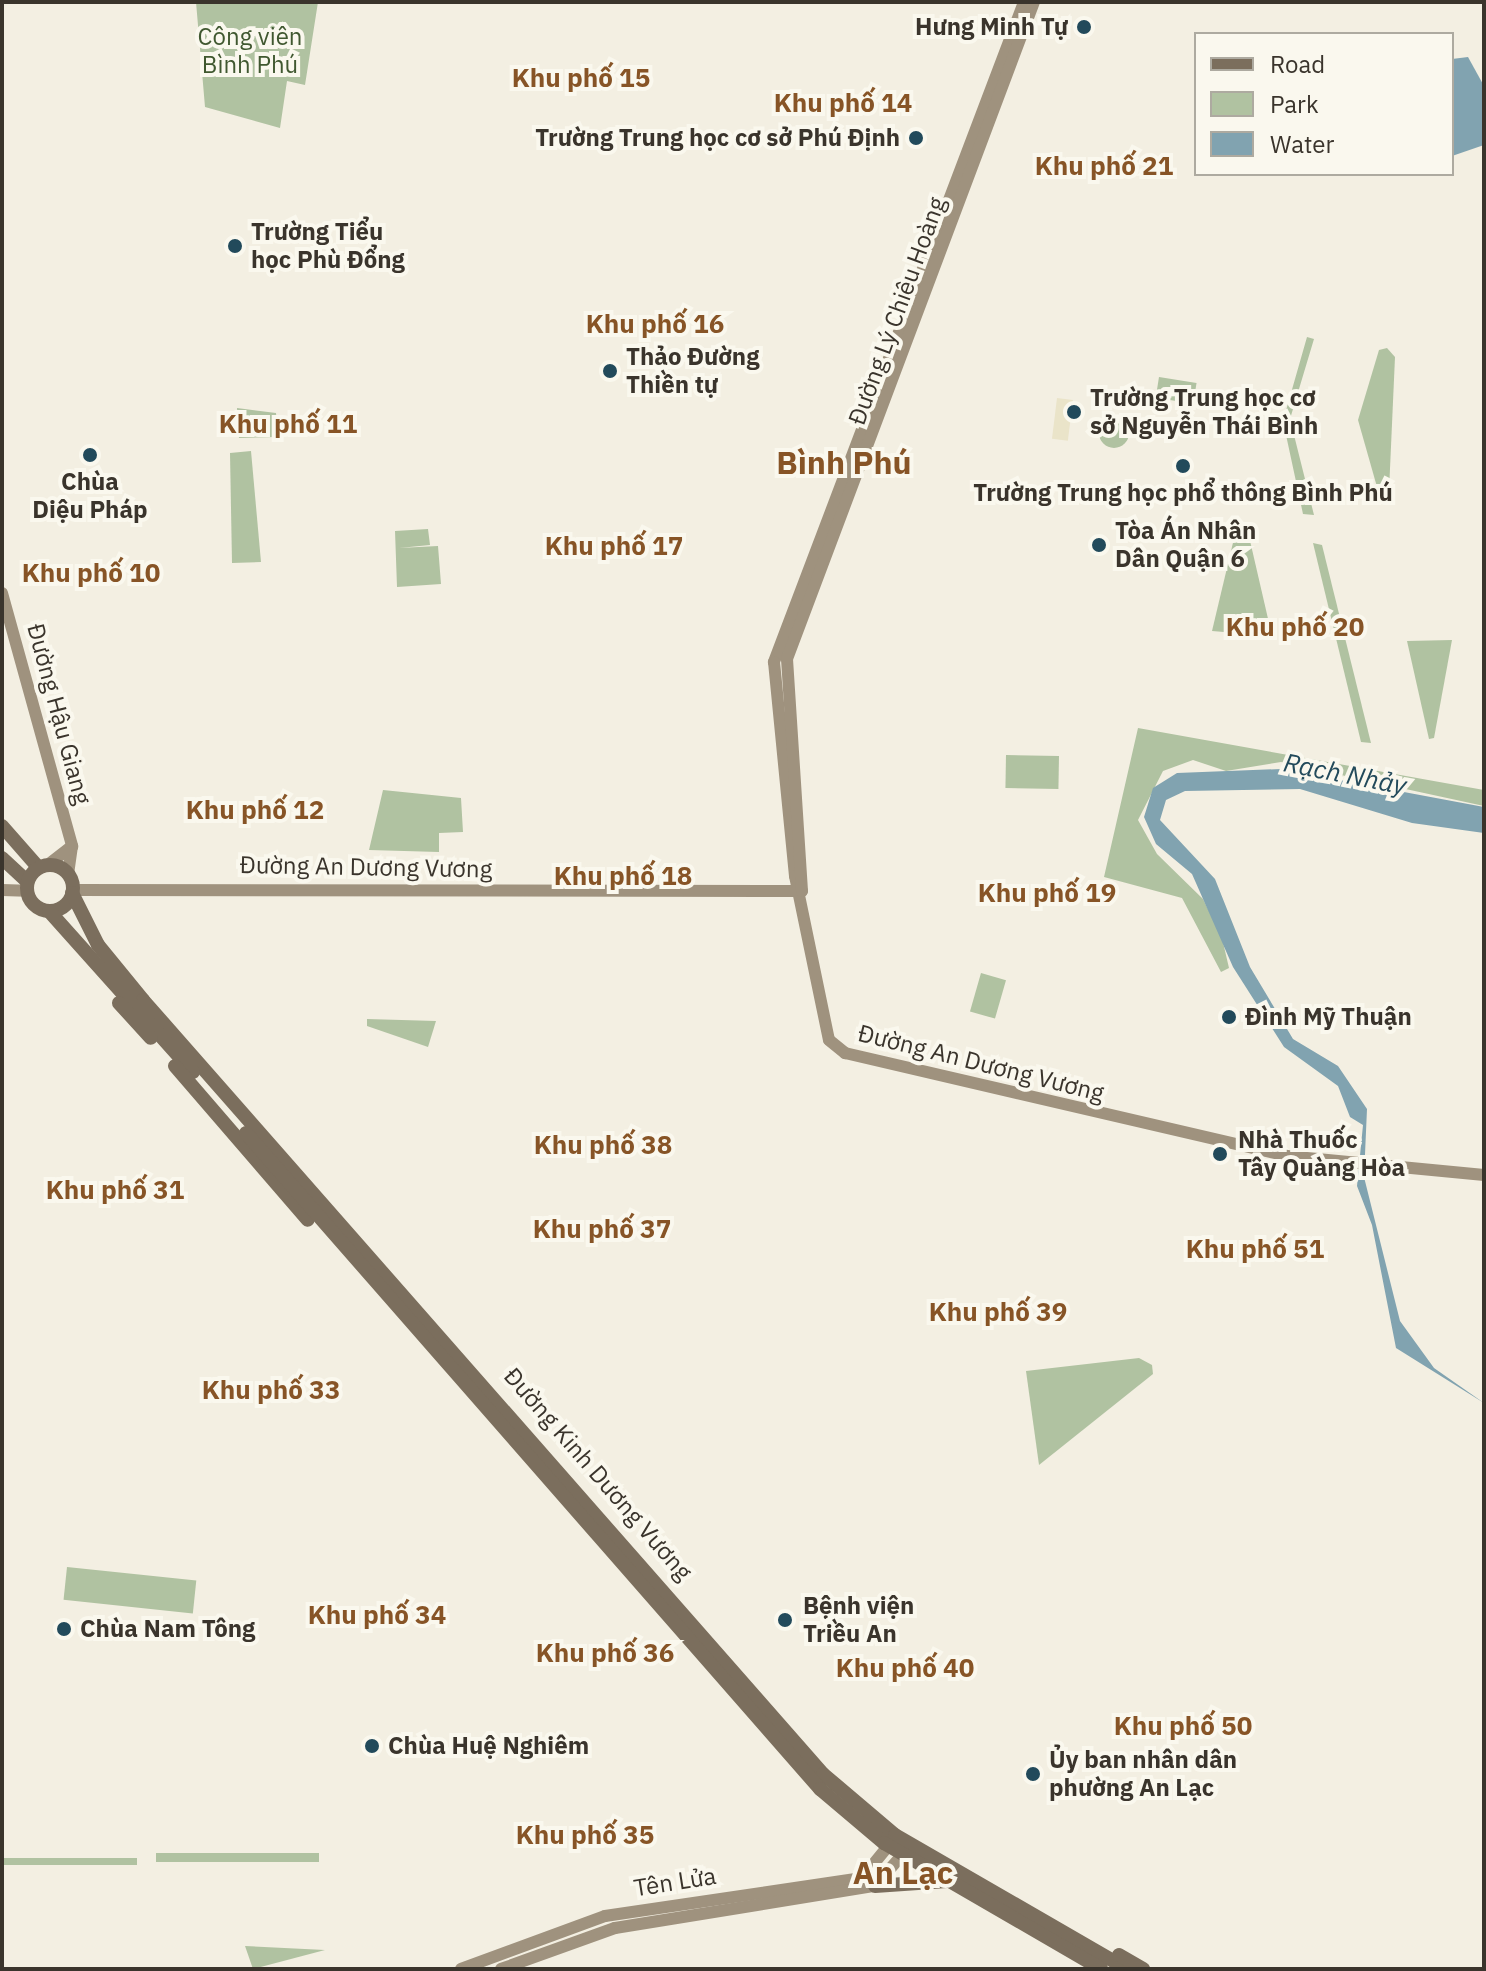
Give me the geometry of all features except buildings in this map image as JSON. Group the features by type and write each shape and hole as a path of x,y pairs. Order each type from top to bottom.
{"main road":[{"name":"Đường Lý Chiêu Hoàng","path":"802,891 775,730 774,662 1024,2"},
{"name":"Đường Lý Chiêu Hoàng","path":"802,891 787,659 1034,2"},
{"name":"Đường Hậu Giang","path":"2,593 72,846 68,874"},
{"path":"2,826 33,877"},
{"path":"2,839 33,877"},
{"path":"2,890 33,877 72,846"},
{"path":"2,858 33,877"},
{"path":"2,883 68,874"},
{"name":"Đường Kinh Dương Vương","path":"68,874 88,927 365,1278 486,1400 564,1488 617,1563 712,1673 748,1699 948,1881 996,1896"},
{"name":"Đường Kinh Dương Vương","path":"33,877 44,910 137,1016 255,1137 282,1154 421,1312 486,1400"},
{"name":"Đường An Dương Vương","path":"73,891 802,891 821,1010 838,1049 1064,1107 1340,1164 1484,1175"},
{"path":"44,910 73,891"},
{"name":"Đường Kinh Dương Vương","path":"564,1488 619,1537 820,1789 876,1836 900,1840 1127,1969"},
{"path":"875,1886 900,1840"},
{"name":"Tên Lửa","path":"461,1969 605,1916 862,1878 900,1840"},
{"path":"875,1886 948,1881"},
{"name":"Tên Lửa","path":"501,1969 615,1928 875,1886"},
{"name":"Đường Kinh Dương Vương","path":"1013,1905 1025,1925 1085,1969"},
{"name":"Đường Kinh Dương Vương","path":"1013,1905 1143,1969"},
{"name":"Đường Kinh Dương Vương","path":"1025,1925 1101,1969"}],"green space":[{"name":"Công viên Bình Phú","path":"196,2 318,2 305,85 287,81 280,128 205,107"},
{"path":"1307,337 1314,339 1290,419 1314,515 1303,514 1283,421"},
{"path":"1387,348 1395,357 1389,491 1379,494 1358,420 1379,350"},
{"path":"1159,377 1197,383 1193,404 1156,398"},
{"path":"237,408 276,413 278,437 239,438"},
{"path":"1114,418 1124,423 1129,433 1124,443 1114,448 1104,443 1099,433 1104,423"},
{"path":"251,451 261,562 232,563 230,453"},
{"path":"1246,528 1272,636 1212,631 1236,530"},
{"path":"428,529 430,545 399,548 438,546 441,584 397,587 395,531"},
{"path":"1313,543 1322,545 1371,743 1361,742"},
{"path":"1452,640 1434,738 1429,739 1407,641"},
{"path":"1138,728 1484,790 1484,806 1281,762 1226,771 1193,760 1163,771 1138,820 1157,854 1203,899 1222,938 1229,968 1221,972 1182,898 1104,877"},
{"path":"1006,755 1059,756 1058,789 1005,788"},
{"path":"383,790 461,798 463,832 439,833 439,852 369,850"},
{"path":"981,973 1006,980 995,1019 970,1011"},
{"path":"367,1019 436,1021 428,1047 367,1026"},
{"path":"1139,1358 1152,1365 1153,1374 1039,1465 1026,1371"},
{"path":"67,1567 196,1581 193,1613 64,1600"},
{"path":"156,1853 319,1853 319,1862 156,1862"},
{"path":"2,1858 137,1858 137,1865 2,1865"},
{"path":"245,1946 325,1950 253,1969"}],"shaded area":[{"path":"1057,398 1073,400 1068,441 1052,439"}],"water":[{"path":"1468,57 1484,86 1484,145 1454,155 1454,59"},
{"path":"1281,769 1484,807 1484,833 1412,823 1300,789 1185,791 1166,800 1160,820 1215,879 1250,967 1293,1039 1338,1066 1367,1109 1364,1177 1400,1321 1434,1368 1484,1403 1396,1348 1372,1225 1357,1186 1363,1125 1350,1117 1338,1086 1284,1047 1233,967 1192,874 1156,844 1144,817 1153,788 1177,773"}],"place":[{"name":"Hưng Minh Tự","path":"1084,27"},
{"name":"Trường Trung học cơ sở Phú Định","path":"916,138"},
{"name":"Trường Tiểu học Phù Đổng","path":"235,246"},
{"name":"Thảo Đường Thiền tự","path":"610,371"},
{"name":"Trường Trung học cơ sở Nguyễn Thái Bình","path":"1074,412"},
{"name":"Chùa Diệu Pháp","path":"90,455"},
{"name":"Trường Trung học phổ thông Bình Phú","path":"1183,466"},
{"name":"Tòa Án Nhân Dân Quận 6","path":"1099,545"},
{"name":"Đình Mỹ Thuận","path":"1229,1017"},
{"name":"Nhà Thuốc Tây Quàng Hòa","path":"1220,1154"},
{"name":"Bệnh viện Triều An","path":"785,1620"},
{"name":"Chùa Nam Tông","path":"64,1629"},
{"name":"Chùa Huệ Nghiêm","path":"372,1746"},
{"name":"Ủy ban nhân dân phường An Lạc","path":"1033,1774"}],"district":[{"name":"Khu phố 15","path":"581,78"},
{"name":"Khu phố 14","path":"843,103"},
{"name":"Khu phố 21","path":"1104,166"},
{"name":"Khu phố 16","path":"655,324"},
{"name":"Khu phố 11","path":"288,424"},
{"name":"Bình Phú","path":"844,462"},
{"name":"Khu phố 17","path":"614,546"},
{"name":"Khu phố 10","path":"91,573"},
{"name":"Khu phố 20","path":"1295,627"},
{"name":"Khu phố 12","path":"255,810"},
{"name":"Khu phố 18","path":"623,876"},
{"name":"Khu phố 19","path":"1047,893"},
{"name":"Khu phố 38","path":"603,1145"},
{"name":"Khu phố 31","path":"115,1190"},
{"name":"Khu phố 37","path":"602,1229"},
{"name":"Khu phố 51","path":"1255,1249"},
{"name":"Khu phố 39","path":"998,1312"},
{"name":"Khu phố 33","path":"271,1390"},
{"name":"Khu phố 34","path":"377,1615"},
{"name":"Khu phố 36","path":"605,1653"},
{"name":"Khu phố 40","path":"905,1668"},
{"name":"Khu phố 50","path":"1183,1726"},
{"name":"Khu phố 35","path":"585,1835"},
{"name":"An Lạc","path":"903,1872"}],"water label":[{"name":"Rạch Nhảy","path":"1345,774"}]}
